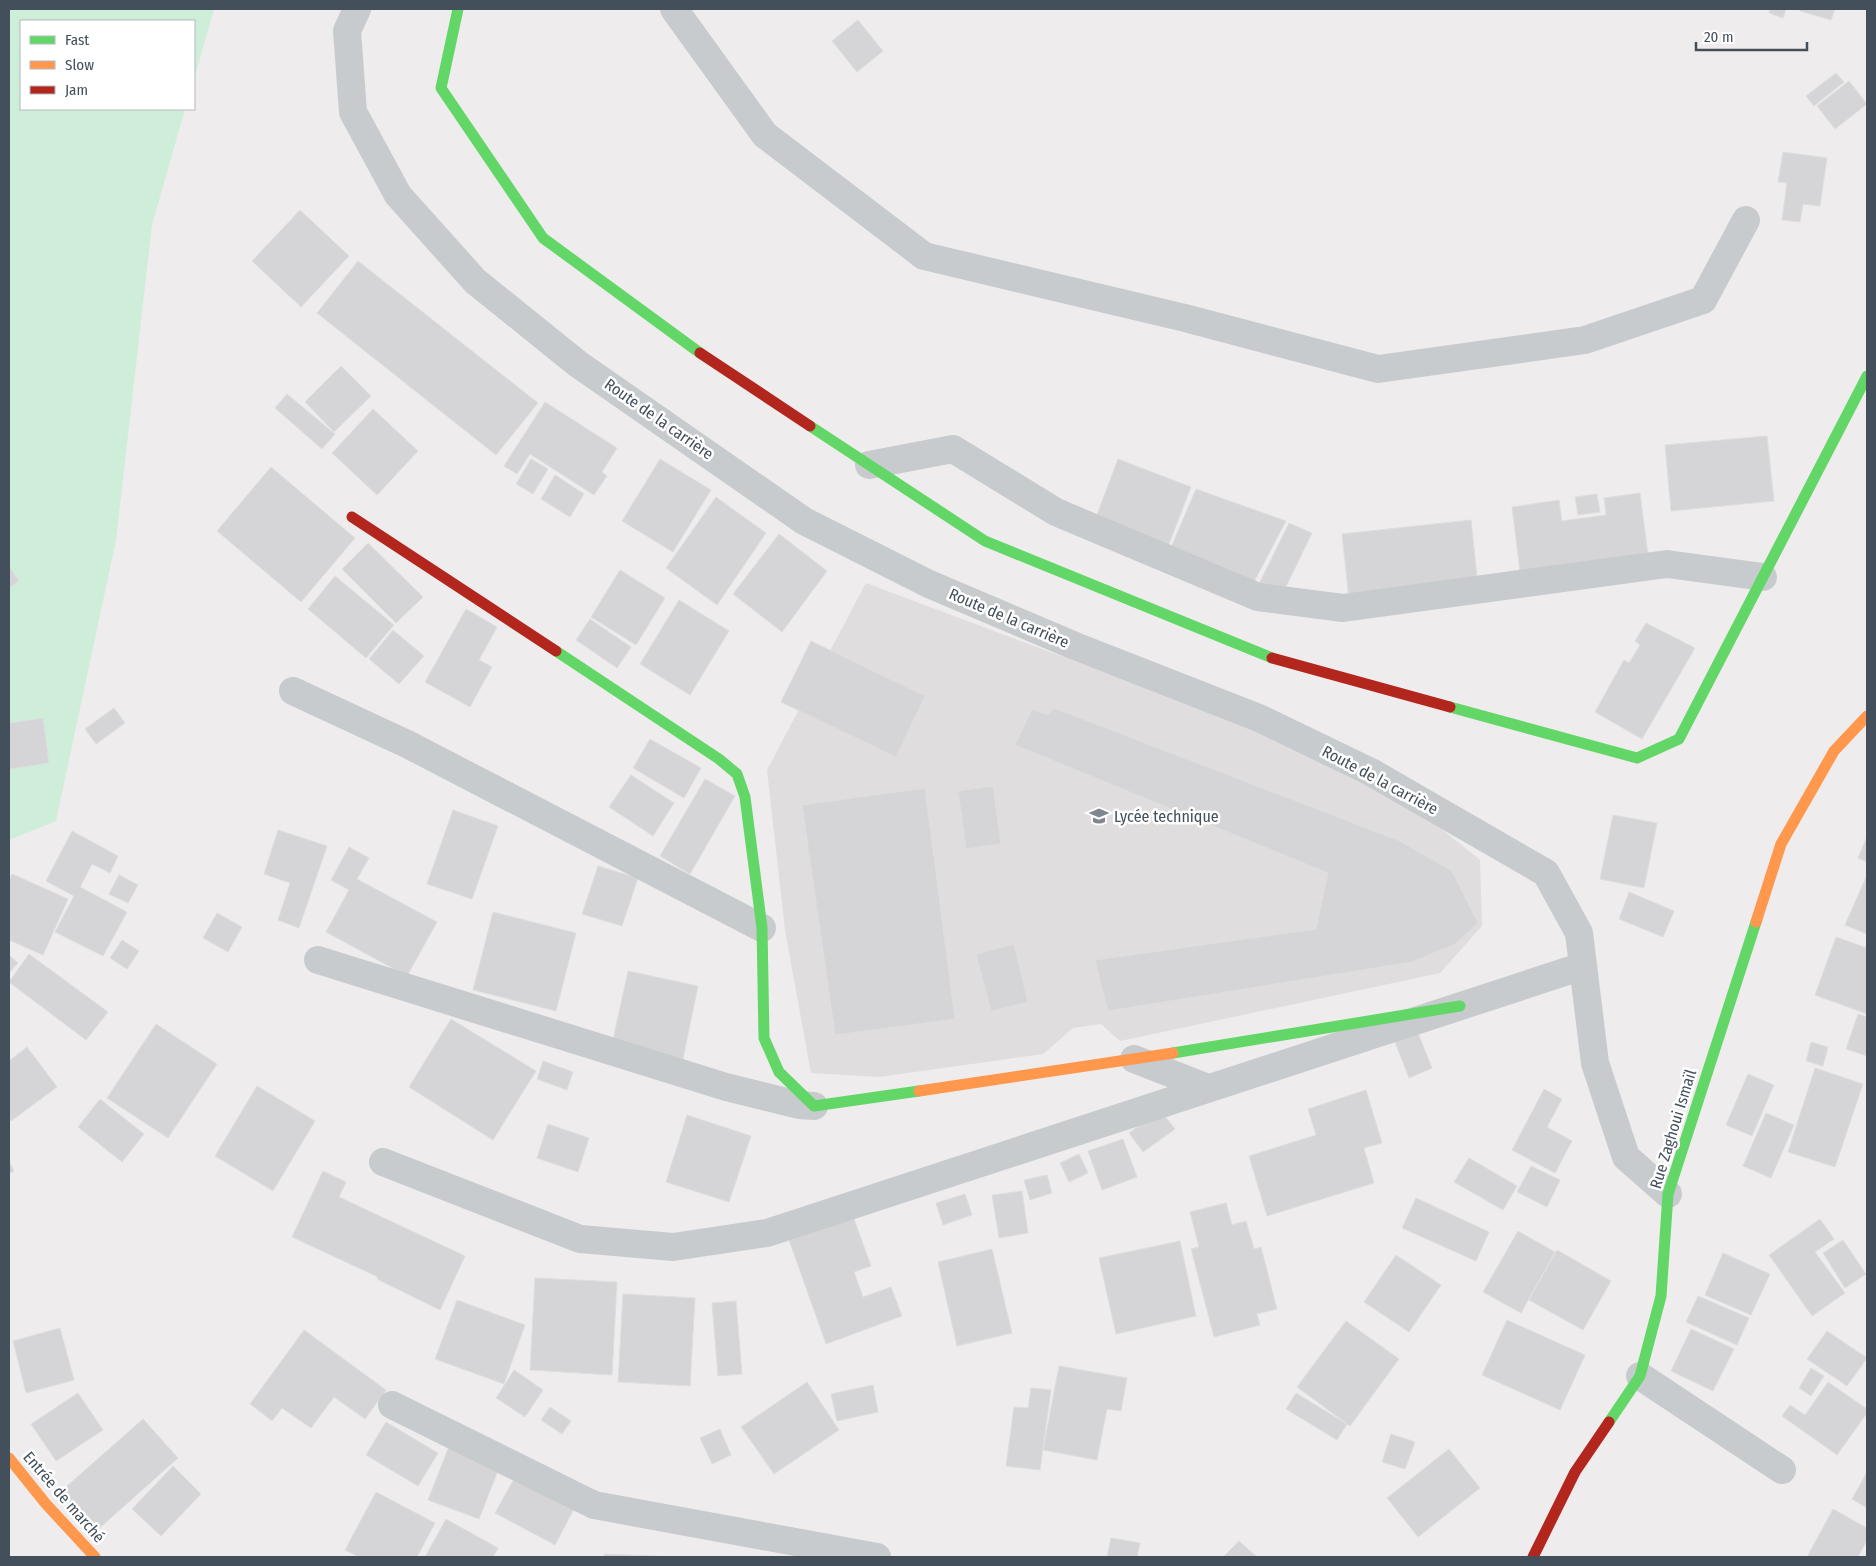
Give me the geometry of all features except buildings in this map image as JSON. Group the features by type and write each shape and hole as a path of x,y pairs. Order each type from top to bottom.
{"street":[{"name":"Route de la carrière","path":"357,9 347,31 353,112 398,195 476,281 578,364 804,521 929,584 1075,646 1259,718 1371,772 1546,873 1579,933 1595,1063 1626,1157 1668,1194"},
{"path":"458,9 441,88 543,238 709,359 985,541 1270,656 1637,758 1679,740 1867,376"},
{"path":"674,9 765,135 924,256 1185,318 1378,369 1585,340 1703,300 1746,220"},
{"path":"869,464 953,449 1056,512 1258,598 1343,608 1667,564 1763,577"},
{"path":"352,517 719,759 737,774 745,797 762,928 764,1038 780,1072 814,1106"},
{"path":"293,691 407,744 762,928"},
{"name":"Rue Zaghoui Ismaïl","path":"1533,1557 1575,1472 1640,1376 1661,1296 1668,1194 1781,844 1834,751 1867,716"},
{"path":"318,960 726,1087 799,1105 814,1106 1134,1059 1460,1006"},
{"path":"383,1162 580,1239 673,1247 767,1233 1583,966"},
{"path":"1134,1059 1208,1088"},
{"path":"1640,1376 1782,1470"},
{"path":"392,1405 594,1505 877,1557"},
{"name":"Entrée de marché","path":"9,1458 46,1504 96,1557"}],"shaded area":[{"name":"Lycée technique","path":"866,583 1371,772 1480,860 1482,926 1440,973 1120,1041 1101,1024 1073,1028 1043,1054 879,1077 811,1073 785,930 767,770"}],"green space":[{"path":"9,9 214,9 195,76 195,20 20,20 20,110 185,110 152,225 116,540 56,821 9,840"}],"traffic: fast":[{"path":"458,9 441,88 543,238 700,353"},
{"path":"1450,707 1637,758 1679,739 1867,376"},
{"path":"810,426 985,541 1272,658"},
{"path":"556,651 719,759 737,774 745,797 762,928 764,1038 779,1072 814,1106 919,1091"},
{"path":"1609,1422 1640,1376 1661,1296 1668,1194 1756,922"},
{"path":"1173,1053 1460,1006"}],"traffic: slow":[{"path":"1756,922 1781,844 1834,751 1867,716"},
{"path":"919,1091 1173,1053"},
{"path":"9,1458 46,1504 95,1557"}],"traffic: jam":[{"path":"700,353 810,426"},
{"path":"352,517 556,651"},
{"path":"1272,658 1450,707"},
{"path":"1533,1557 1575,1472 1609,1422"}],"place":[{"name":"Lycée technique","path":"1099,816"}]}
